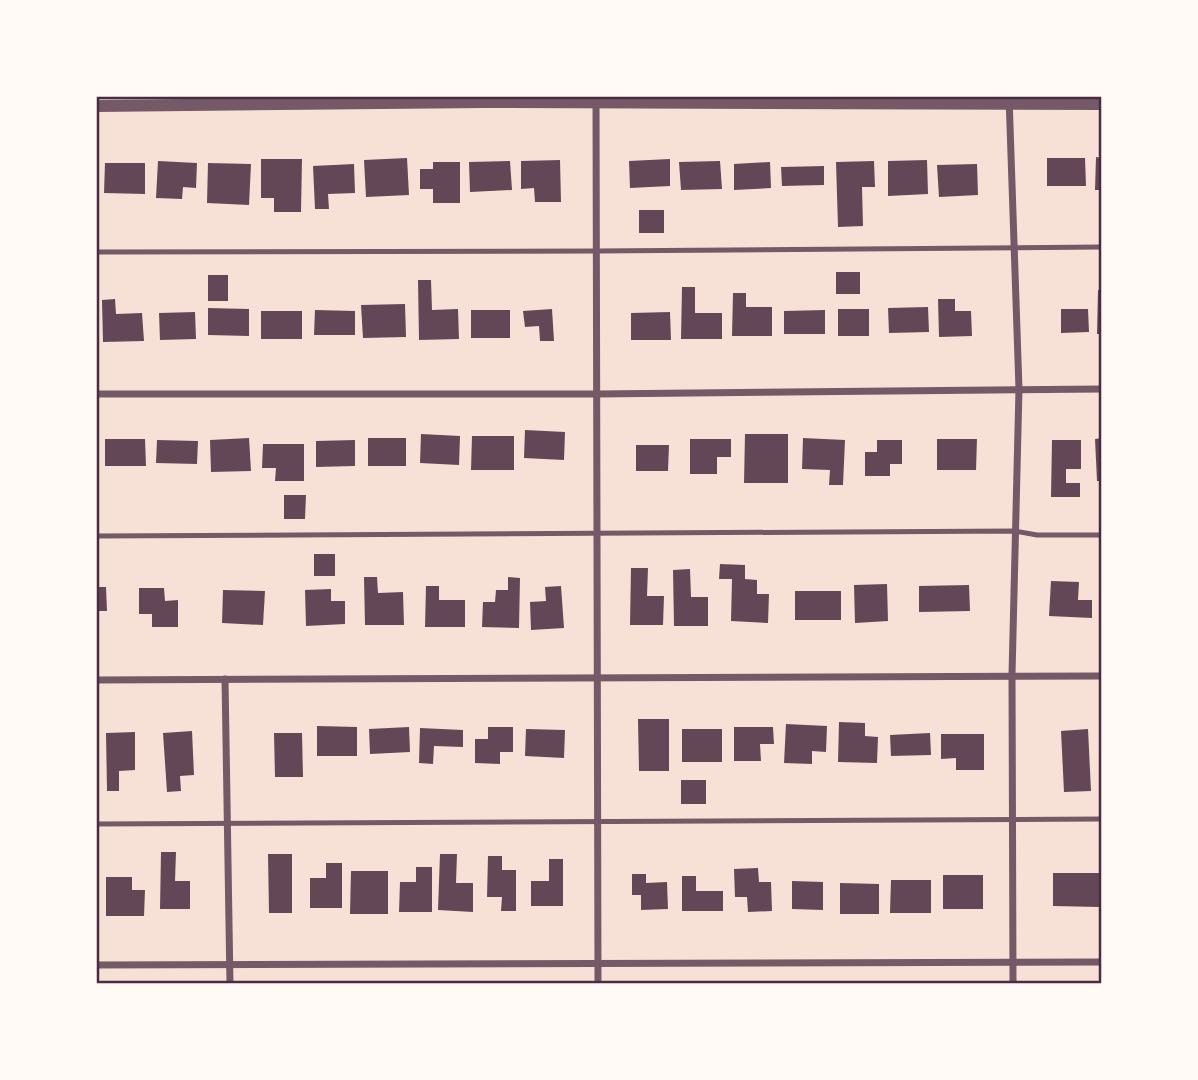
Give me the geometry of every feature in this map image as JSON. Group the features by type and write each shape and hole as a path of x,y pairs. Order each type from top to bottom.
{"street":[{"path":"596,99 598,984"},
{"path":"96,106 596,99 1009,100 1102,104"},
{"path":"1009,100 1018,389 1012,675 1013,984"},
{"path":"96,394 597,394 1102,389"},
{"path":"96,680 1102,676"},
{"path":"225,679 230,984"},
{"path":"96,965 1102,962"}],"lane":[{"path":"96,252 1102,247"},
{"path":"96,536 1016,531 1037,535 1102,535"},
{"path":"96,824 1102,819"}],"building":[{"path":"1096,157 1102,158 1102,190 1095,190"},
{"path":"407,158 409,195 366,197 364,160"},
{"path":"1047,158 1085,158 1086,186 1047,186"},
{"path":"261,159 302,159 301,212 274,212 274,198 261,198"},
{"path":"670,159 670,186 630,188 629,161"},
{"path":"560,160 561,202 535,202 534,188 521,189 521,161"},
{"path":"927,160 928,194 888,196 888,161"},
{"path":"158,161 197,163 196,188 183,187 182,199 156,198"},
{"path":"510,161 512,190 470,192 469,162"},
{"path":"720,161 722,189 681,190 679,162"},
{"path":"874,161 875,187 862,187 863,226 838,227 836,162"},
{"path":"433,162 460,162 460,203 433,203 433,189 420,189 420,169 433,169"},
{"path":"770,162 771,188 734,190 734,164"},
{"path":"105,163 145,163 145,194 104,193"},
{"path":"208,163 251,164 249,205 207,203"},
{"path":"354,164 355,193 328,194 329,209 315,209 313,166"},
{"path":"977,164 978,195 939,197 937,165"},
{"path":"824,166 824,185 782,186 781,167"},
{"path":"639,210 664,210 664,233 639,233"},
{"path":"836,272 860,272 860,294 836,294"},
{"path":"208,275 228,275 228,301 208,301"},
{"path":"418,280 431,280 432,310 458,309 459,339 419,340"},
{"path":"682,287 695,287 695,313 722,313 722,339 681,339"},
{"path":"1098,290 1102,290 1102,334 1097,334"},
{"path":"733,293 746,293 746,307 772,307 772,336 732,336"},
{"path":"115,299 116,314 142,313 144,341 103,342 102,300"},
{"path":"938,299 955,299 955,311 971,311 972,336 939,337"},
{"path":"405,304 406,337 363,338 361,305"},
{"path":"928,307 929,332 889,333 888,308"},
{"path":"208,308 249,309 249,336 208,335"},
{"path":"552,309 554,341 540,341 539,326 525,327 523,311"},
{"path":"838,309 869,309 869,336 838,336"},
{"path":"1061,309 1088,309 1089,332 1061,333"},
{"path":"315,310 355,311 355,335 314,335"},
{"path":"471,310 510,310 510,338 471,338"},
{"path":"825,310 825,334 784,334 784,311"},
{"path":"261,311 302,311 302,339 261,339"},
{"path":"195,312 196,339 160,340 159,313"},
{"path":"670,312 671,340 631,340 631,313"},
{"path":"525,430 565,432 564,460 524,458"},
{"path":"421,434 460,436 459,465 420,463"},
{"path":"745,434 788,434 788,483 744,483"},
{"path":"472,436 514,436 514,470 471,470"},
{"path":"249,438 251,471 211,472 210,440"},
{"path":"368,438 406,438 406,466 368,466"},
{"path":"803,438 845,440 843,485 829,485 830,470 802,469"},
{"path":"1102,438 1102,481 1097,481 1095,439"},
{"path":"105,439 145,439 146,466 105,466"},
{"path":"690,439 731,439 731,457 717,457 717,474 690,474"},
{"path":"937,439 977,439 976,470 937,470"},
{"path":"157,440 198,441 197,464 156,463"},
{"path":"355,440 355,466 316,467 316,441"},
{"path":"877,440 902,440 902,464 890,464 890,476 865,476 865,452 877,452"},
{"path":"1052,440 1081,440 1081,469 1066,469 1066,483 1080,483 1080,497 1051,497"},
{"path":"263,444 304,444 304,481 275,481 276,468 262,468"},
{"path":"636,445 669,445 668,471 636,471"},
{"path":"284,495 306,495 305,519 284,519"},
{"path":"314,554 335,554 335,576 314,576"},
{"path":"720,564 745,565 745,579 757,580 757,594 769,594 768,623 731,621 732,579 719,579"},
{"path":"631,568 648,568 647,596 664,596 663,625 630,625"},
{"path":"690,569 691,597 708,597 708,626 674,626 673,570"},
{"path":"364,577 377,577 378,593 403,592 404,625 365,625"},
{"path":"508,577 520,578 519,628 482,627 483,602 495,602 496,590 508,590"},
{"path":"1051,581 1079,582 1078,600 1092,600 1092,618 1049,616"},
{"path":"887,584 888,621 855,623 854,585"},
{"path":"969,585 970,611 919,612 919,586"},
{"path":"426,586 439,586 439,600 465,600 465,627 425,627"},
{"path":"561,586 564,628 531,630 530,602 546,601 545,587"},
{"path":"96,587 106,587 107,611 96,611"},
{"path":"139,588 164,588 165,601 178,600 178,627 152,627 152,614 139,614"},
{"path":"331,589 331,601 345,601 345,624 306,626 305,590"},
{"path":"223,590 265,591 263,625 222,623"},
{"path":"795,591 841,591 841,620 795,620"},
{"path":"638,719 669,719 669,771 639,771"},
{"path":"839,722 865,723 865,736 878,737 877,763 838,762"},
{"path":"786,724 827,726 826,752 812,751 812,764 784,763"},
{"path":"317,726 357,727 357,756 317,756"},
{"path":"409,727 410,752 370,754 369,729"},
{"path":"488,727 513,727 513,752 500,752 500,764 475,763 475,739 488,739"},
{"path":"734,727 773,727 774,744 760,744 761,761 734,761"},
{"path":"420,728 463,730 463,747 434,746 433,764 419,763"},
{"path":"526,729 565,730 564,758 525,756"},
{"path":"682,729 722,729 722,762 682,762"},
{"path":"1088,729 1091,791 1064,792 1061,731"},
{"path":"192,731 194,775 180,776 181,791 167,792 163,733"},
{"path":"135,732 135,770 119,771 119,791 107,791 106,733"},
{"path":"274,733 302,733 303,777 275,777"},
{"path":"930,733 931,755 891,756 890,735"},
{"path":"941,734 984,734 984,770 956,770 956,758 941,759"},
{"path":"681,780 706,780 706,804 681,804"},
{"path":"161,852 176,852 175,881 190,881 190,909 160,909"},
{"path":"268,854 292,854 292,913 269,913"},
{"path":"440,854 457,854 456,883 473,883 473,912 438,910"},
{"path":"488,856 502,856 502,870 516,870 516,911 501,911 502,897 487,897"},
{"path":"549,859 563,859 563,906 531,906 531,881 549,881"},
{"path":"326,863 342,863 342,908 310,908 310,878 326,878"},
{"path":"416,867 432,867 432,912 399,912 400,882 416,882"},
{"path":"758,868 759,882 771,882 772,911 748,912 747,897 735,897 734,869"},
{"path":"351,871 388,871 388,914 350,914"},
{"path":"1053,873 1099,873 1099,907 1053,906"},
{"path":"632,874 646,874 646,883 667,882 668,909 641,910 641,895 632,895"},
{"path":"943,875 983,875 983,909 943,909"},
{"path":"682,876 696,876 696,891 723,891 723,911 682,911"},
{"path":"106,877 132,877 132,890 145,890 144,916 106,916"},
{"path":"891,880 931,880 931,913 890,913"},
{"path":"792,881 823,882 823,910 792,909"},
{"path":"840,883 879,884 879,914 840,914"}]}
